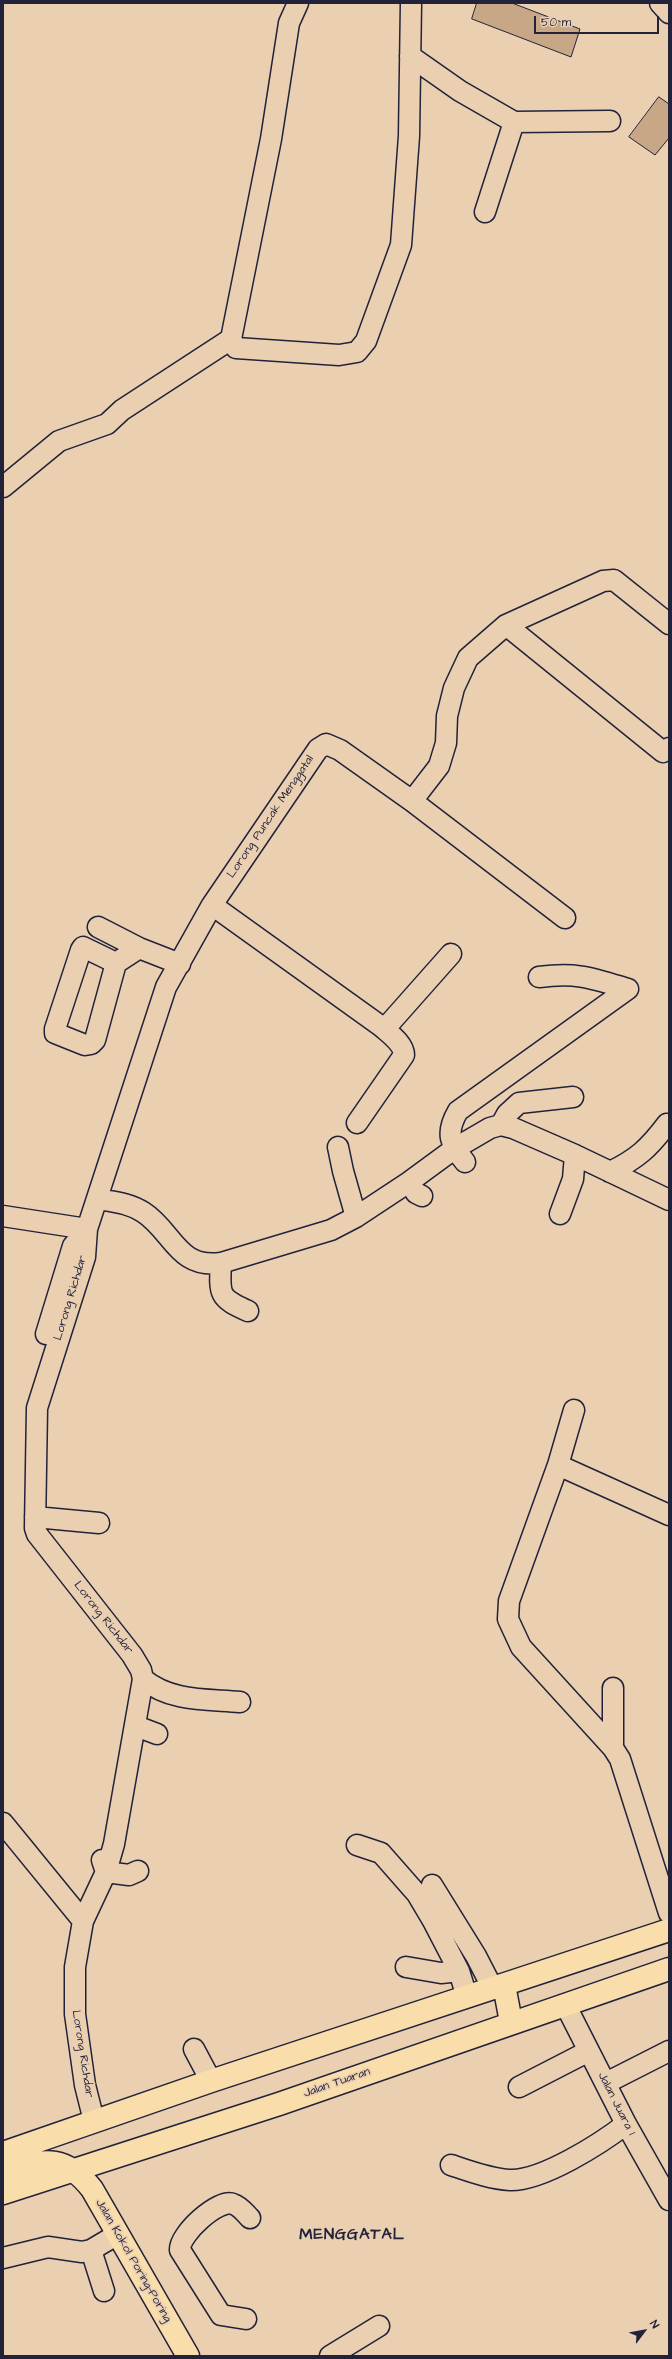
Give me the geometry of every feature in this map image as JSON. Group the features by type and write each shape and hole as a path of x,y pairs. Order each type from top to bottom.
{"main road":[{"path":"3,2153 212,2081 669,1930"},
{"name":"Jalan Tuaran","path":"3,2193 279,2104 511,2022 566,2006 669,1969"},
{"path":"498,1987 511,2022"},
{"name":"Jalan Kokol Poring-Poring","path":"3,2171 47,2160 81,2175 92,2189 188,2356"}],"street":[{"path":"298,3 290,22 271,139 231,339 236,348 339,355 357,352 366,341 401,245 409,136 410,3"},
{"path":"660,3 669,13"},
{"path":"410,56 460,92 514,122 610,121"},
{"path":"485,212 514,122"},
{"path":"3,488 59,441 107,424 122,410 231,339"},
{"path":"565,918 412,801 439,766 446,743 447,716 454,688 468,658 506,625 603,581 614,580 669,624"},
{"path":"506,625 663,752 669,748"},
{"name":"Lorong Puncak Menggatal","path":"87,1230 166,987 212,905 318,749 326,744 340,750 412,801"},
{"path":"212,905 382,1027 404,1050 404,1055 357,1123"},
{"path":"139,948 116,964 106,931 139,948 180,964"},
{"path":"382,1027 389,1024 451,954"},
{"path":"460,1156 450,1136 451,1123 458,1112 628,989 584,976 564,974 539,977"},
{"path":"501,1125 507,1114 519,1103 573,1097"},
{"path":"610,1172 630,1163 650,1147 666,1124"},
{"path":"98,1199 129,1205 144,1212 189,1260 207,1265 220,1263 331,1230 356,1216 416,1189 460,1156 490,1128 501,1125 512,1128 575,1155 669,1200"},
{"path":"338,1147 343,1171 356,1216"},
{"path":"560,1214 573,1179 575,1155"},
{"path":"3,1216 87,1230"},
{"name":"Lorong Richdar","path":"87,1230 85,1257 37,1408 35,1517 37,1534 132,1655 141,1670 143,1679 136,1726 114,1844 106,1872 83,1921 75,1966 75,2014 85,2085 94,2121"},
{"name":"Lorong Richdar","path":"87,1230 72,1246 28,1402 28,1536 32,1544 127,1667 132,1678 133,1685 102,1844 101,1859 106,1872"},
{"path":"220,1263 220,1289 227,1301 248,1311"},
{"path":"574,1410 558,1465 509,1601 508,1619 521,1647 613,1748 620,1759 630,1785 669,1913"},
{"path":"558,1465 669,1515"},
{"path":"35,1517 99,1523"},
{"path":"143,1679 157,1690 188,1699 240,1702"},
{"path":"612,1688 613,1748"},
{"path":"136,1726 157,1734"},
{"path":"3,1823 83,1921"},
{"path":"357,1845 381,1853 396,1868 417,1894 433,1920 459,1971 467,1997"},
{"path":"106,1872 129,1875 138,1871"},
{"path":"432,1885 476,1956 498,1987"},
{"path":"406,1967 441,1973 459,1971"},
{"name":"Jalan Juara 1","path":"566,2006 626,2124 669,2200"},
{"path":"194,2049 212,2081"},
{"path":"519,2087 589,2051"},
{"path":"606,2083 669,2051"},
{"path":"451,2165 477,2174 509,2180 532,2178 605,2140 626,2124"},
{"path":"246,2319 221,2315 180,2250 180,2244 186,2232 195,2223 224,2203 233,2203 250,2218"},
{"path":"3,2258 48,2247 82,2252 91,2250 118,2234"},
{"path":"91,2250 104,2291"},
{"path":"330,2356 379,2326"}],"building":[{"path":"477,3 512,3 580,29 571,57 472,19"},
{"path":"659,97 669,104 669,138 655,155 629,137"}],"district":[{"name":"MENGGATAL","path":"352,2236"}]}
